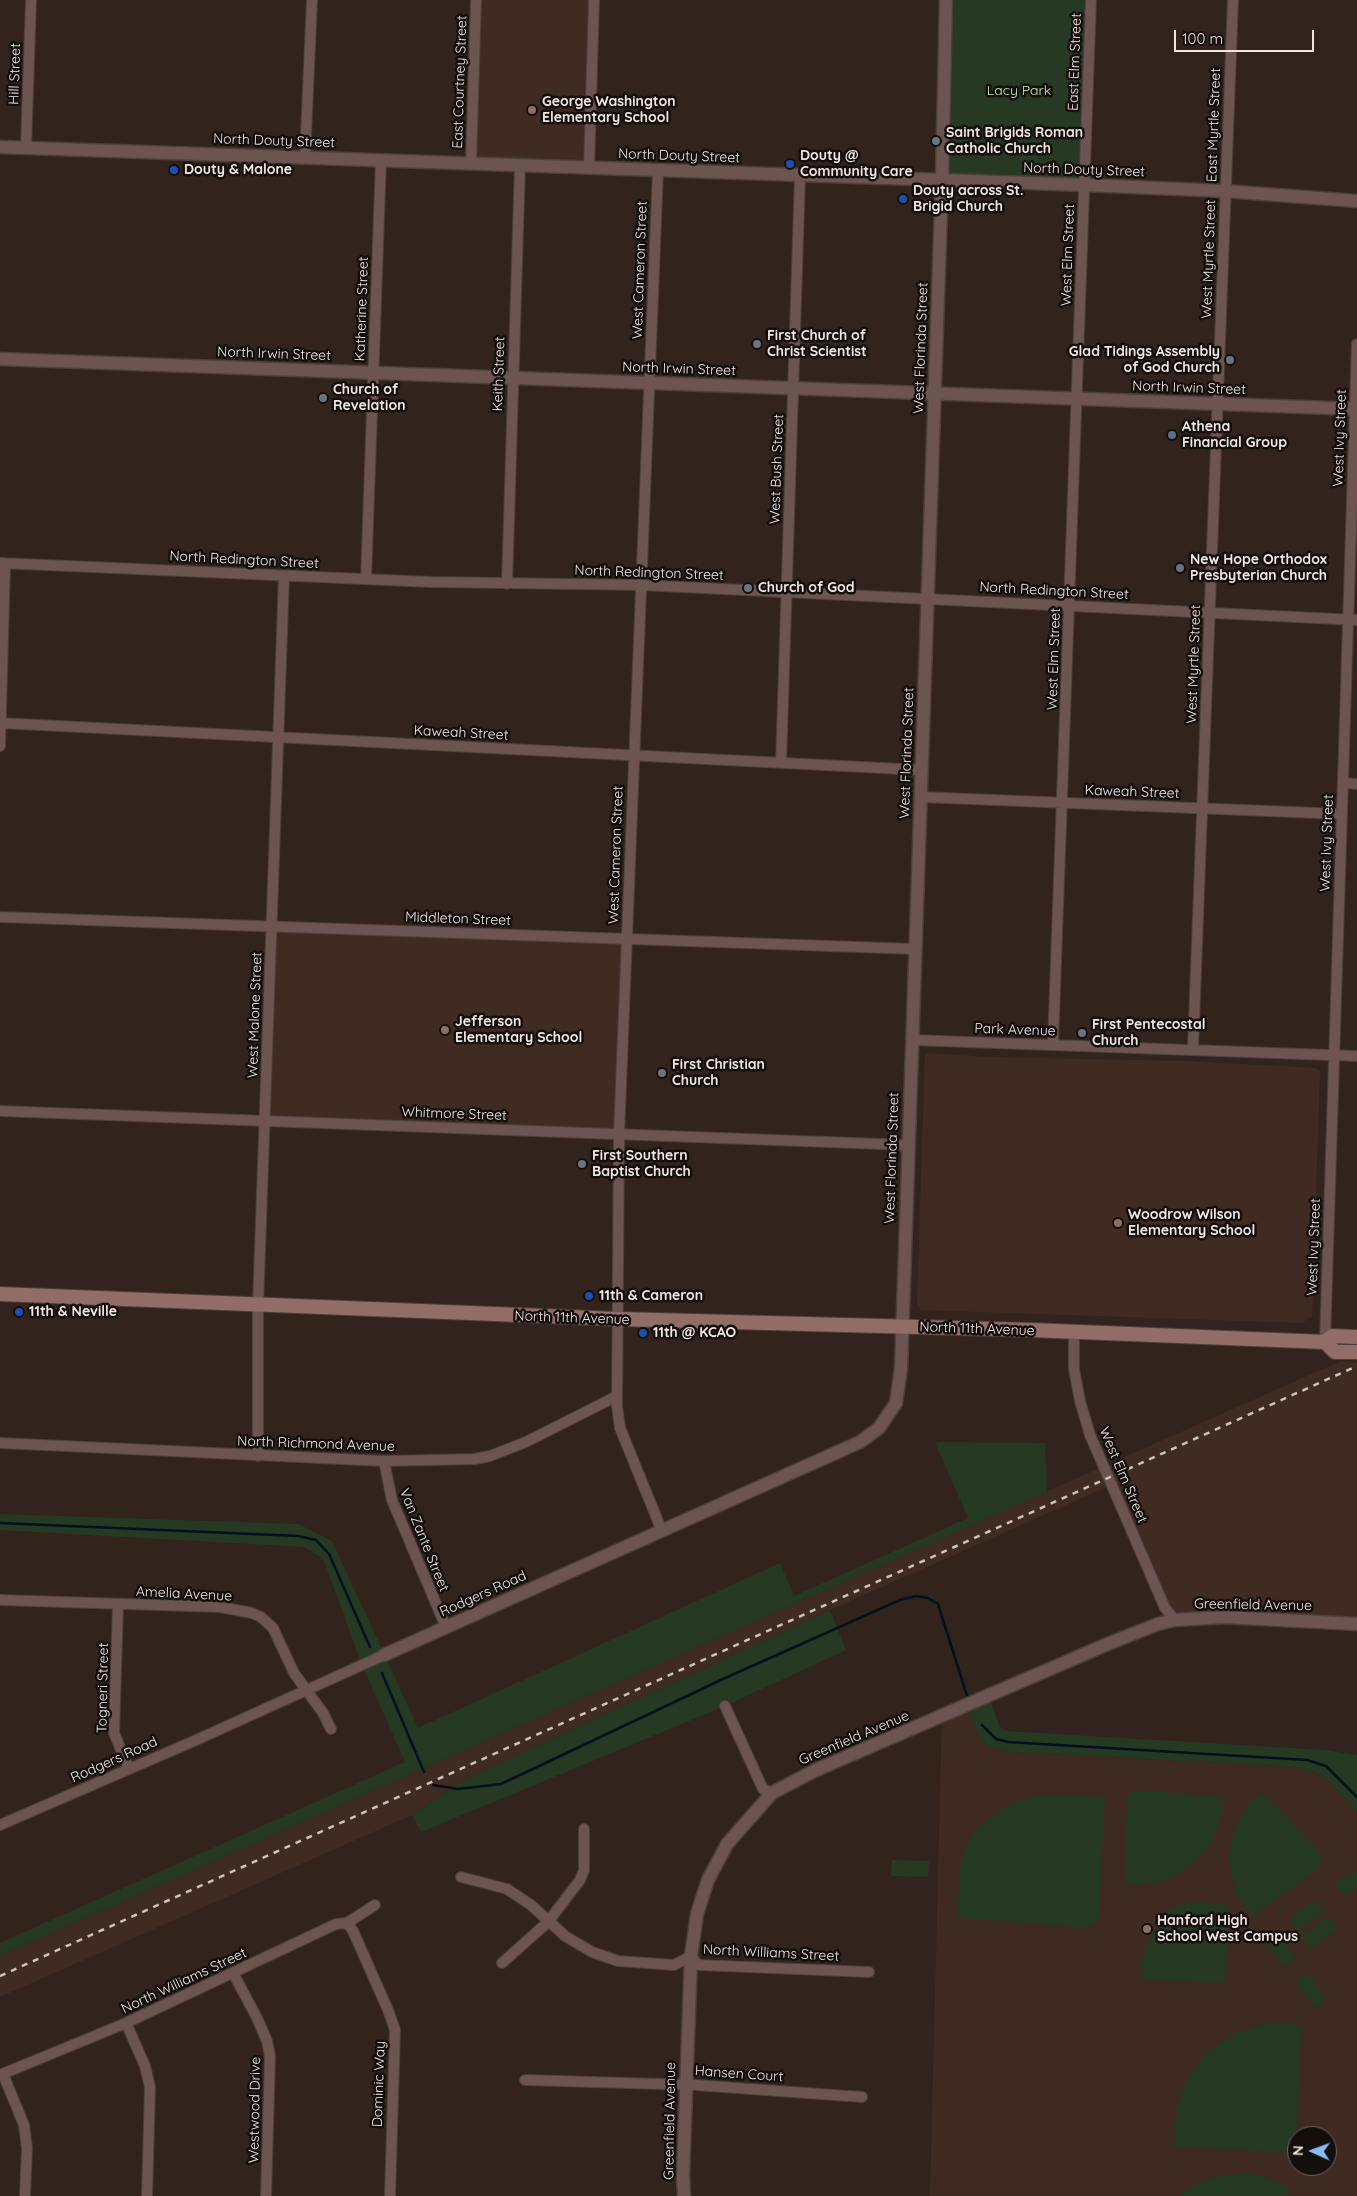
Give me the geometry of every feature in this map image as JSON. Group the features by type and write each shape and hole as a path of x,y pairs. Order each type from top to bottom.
{"main road":[{"name":"North 11th Avenue","path":"0,1294 618,1319 1325,1342 1336,1352 1357,1352"},
{"name":"North 11th Avenue","path":"1325,1342 1332,1336 1357,1337"}],"street":[{"name":"Hill Street","path":"26,148 31,0"},
{"path":"305,157 312,0"},
{"name":"East Courtney Street","path":"471,164 476,0"},
{"path":"589,168 594,0"},
{"name":"West Florinda Street","path":"902,1327 942,180 946,0"},
{"name":"East Elm Street","path":"1085,185 1091,0"},
{"name":"East Myrtle Street","path":"1225,191 1233,0"},
{"name":"North Douty Street","path":"0,147 1085,185 1225,191 1357,201"},
{"name":"Katherine Street","path":"366,579 381,160"},
{"name":"Keith Street","path":"506,584 520,166"},
{"name":"West Cameron Street","path":"658,171 619,1134 617,1396 620,1428 662,1531"},
{"name":"West Bush Street","path":"780,763 800,176"},
{"name":"West Elm Street","path":"1054,1044 1085,185"},
{"name":"West Myrtle Street","path":"1193,1048 1225,191"},
{"name":"West Ivy Street","path":"1325,1342 1343,783 1352,619 1357,344"},
{"name":"North Irwin Street","path":"0,360 1356,409"},
{"path":"0,746 3,563"},
{"name":"North Redington Street","path":"3,563 284,576 786,592 1352,619"},
{"name":"West Malone Street","path":"258,1456 258,1305 284,576"},
{"name":"Kaweah Street","path":"0,723 921,770"},
{"path":"1343,783 1357,784"},
{"name":"Kaweah Street","path":"920,797 1342,814"},
{"name":"Middleton Street","path":"0,917 915,949"},
{"name":"Park Avenue","path":"912,1040 1054,1044 1121,1049 1193,1048 1357,1056"},
{"name":"Whitmore Street","path":"0,1111 907,1145"},
{"name":"Rodgers Road","path":"0,1825 662,1531 869,1436 879,1428 896,1404 901,1368 902,1327"},
{"name":"West Elm Street","path":"1074,1333 1074,1368 1080,1401 1090,1436 1165,1608 1175,1620"},
{"name":"North Richmond Avenue","path":"0,1443 384,1461 475,1459 490,1456 526,1442 617,1396"},
{"name":"Van Zante Street","path":"384,1461 392,1500 446,1627"},
{"name":"Amelia Avenue","path":"0,1600 220,1607 242,1610 261,1617 273,1628 294,1673 323,1713 332,1730"},
{"name":"Togneri Street","path":"118,1605 114,1733 129,1769"},
{"name":"Greenfield Avenue","path":"684,2196 691,1956 697,1914 711,1874 739,1828 772,1794 816,1770 1110,1643 1175,1620 1225,1617 1357,1624"},
{"path":"725,1706 763,1789 772,1794"},
{"path":"502,1963 548,1922 576,1886 583,1873 584,1829"},
{"name":"North Williams Street","path":"461,1877 507,1889 530,1905 565,1936 592,1952 618,1962 674,1964 691,1956 698,1965 869,1972"},
{"name":"North Williams Street","path":"1,2075 126,2023 336,1924 347,1923 375,1905"},
{"name":"Dominic Way","path":"347,1923 353,1931 388,2010 394,2030 390,2196"},
{"name":"Westwood Drive","path":"233,1973 258,2018 267,2041 270,2056 266,2196"},
{"path":"126,2023 144,2066 150,2087 147,2196"},
{"path":"1,2075 24,2125 27,2148 25,2196"},
{"name":"Hansen Court","path":"525,2080 686,2084 862,2097"}],"shaded area":[{"name":"George Washington Elementary School","path":"476,0 594,0 589,168 471,164"},
{"name":"Jefferson Elementary School","path":"272,926 627,939 619,1134 265,1121"},
{"name":"Woodrow Wilson Elementary School","path":"925,1053 987,1057 1187,1061 1316,1068 1320,1071 1312,1316 1302,1323 921,1310 917,1303"},
{"path":"1341,1361 1357,1363 1357,1624 1175,1620 1111,1485 830,1610 467,1778 412,1815 0,1997 0,1956"},
{"name":"Hanford High School West Campus","path":"967,1706 990,1747 1010,1752 1296,1767 1313,1772 1328,1780 1357,1811 1357,2196 930,2196 942,1716"}],"green space":[{"name":"Lacy Park","path":"954,0 1091,0 1085,185 942,180 950,104"},
{"path":"935,1442 1045,1443 1047,1492 0,1956 0,1943 405,1762 362,1665 323,1558 304,1547 0,1530 0,1514 299,1524 332,1541 418,1728 780,1563 794,1596 968,1518"},
{"path":"830,1610 846,1650 725,1706 421,1832 412,1815 467,1778"},
{"path":"989,1696 999,1726 1006,1731 1325,1750 1357,1755 1357,1811 1328,1780 1313,1772 1296,1767 1010,1752 990,1747 980,1740 967,1706"},
{"path":"1134,1790 1222,1797 1222,1814 1212,1843 1195,1862 1172,1878 1160,1882 1136,1885 1125,1884 1125,1827 1128,1795"},
{"path":"1262,1793 1321,1853 1319,1869 1252,1916 1236,1892 1228,1857 1236,1825 1251,1801"},
{"path":"1034,1796 1105,1797 1099,1918 1090,1928 957,1918 960,1867 965,1847 973,1833 999,1811 1016,1802"},
{"path":"892,1860 929,1861 928,1877 891,1876"},
{"path":"1357,1868 1357,1887 1344,1897 1335,1884"},
{"path":"1315,1899 1324,1912 1298,1931 1289,1919"},
{"path":"1207,1902 1229,1906 1226,1978 1221,1983 1141,1980 1143,1953 1157,1923 1167,1911 1183,1903"},
{"path":"1328,1917 1337,1929 1311,1949 1302,1936"},
{"path":"1276,1932 1296,1958 1284,1967 1264,1941"},
{"path":"1307,1973 1327,1999 1315,2008 1295,1982"},
{"path":"1266,2024 1301,2025 1298,2126 1287,2126 1287,2152 1174,2147 1175,2121 1187,2079 1207,2053 1237,2032"},
{"path":"1246,2173 1264,2176 1288,2187 1288,2196 1180,2196 1198,2183 1215,2177"}],"waterway":[{"path":"0,1523 298,1536 316,1540 329,1554 370,1647"},
{"path":"433,1785 458,1789 501,1784 723,1679 900,1600 916,1596 928,1598 938,1604 968,1699"},
{"path":"382,1673 424,1772"},
{"path":"982,1725 996,1739 1008,1742 1307,1760 1326,1766 1357,1797"}],"railway":[{"path":"0,1976 1357,1366"}],"place":[{"name":"George Washington Elementary School","path":"532,110"},
{"name":"Saint Brigids Roman Catholic Church","path":"936,141"},
{"name":"Douty @ Community Care","path":"790,164"},
{"name":"Douty & Malone","path":"174,170"},
{"name":"Douty across St. Brigid Church","path":"903,199"},
{"name":"First Church of Christ Scientist","path":"757,344"},
{"name":"Glad Tidings Assembly of God Church","path":"1230,360"},
{"name":"Church of Revelation","path":"323,398"},
{"name":"Athena Financial Group","path":"1172,435"},
{"name":"New Hope Orthodox Presbyterian Church","path":"1180,568"},
{"name":"Church of God","path":"748,588"},
{"name":"Jefferson Elementary School","path":"445,1030"},
{"name":"First Pentecostal Church","path":"1082,1033"},
{"name":"First Christian Church","path":"662,1073"},
{"name":"First Southern Baptist Church","path":"582,1164"},
{"name":"Woodrow Wilson Elementary School","path":"1118,1223"},
{"name":"11th & Cameron","path":"589,1296"},
{"name":"11th & Neville","path":"19,1312"},
{"name":"11th @ KCAO","path":"643,1333"},
{"name":"Hanford High School West Campus","path":"1147,1929"}]}
